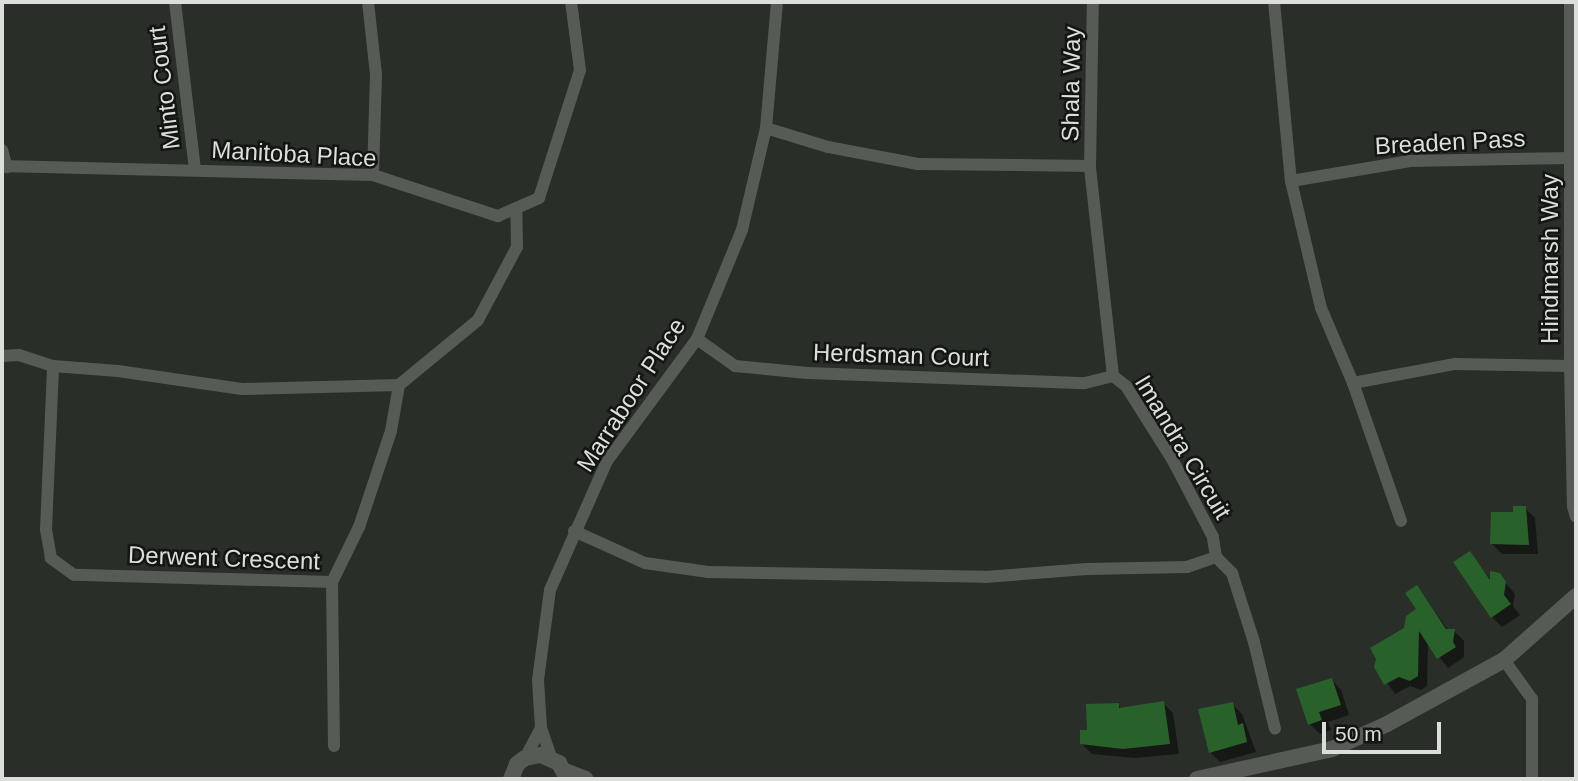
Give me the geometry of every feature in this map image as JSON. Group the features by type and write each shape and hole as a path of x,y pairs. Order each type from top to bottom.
{"street":[{"name":"Minto Court","path":"174,2 195,170"},
{"path":"368,2 376,74 373,176"},
{"path":"2,356 19,355 53,366 118,371 242,388 399,385 478,320 517,247 516,208 539,198 580,70 571,2"},
{"name":"Marraboor Place","path":"551,757 541,728 538,680 550,590 607,461 697,339 742,230 765,128 777,2"},
{"name":"Shala Way","path":"1090,166 1093,2"},
{"path":"1274,2 1291,181 1321,308 1353,383 1401,521"},
{"name":"Hindmarsh Way","path":"1570,2 1570,366 1573,506 1576,517"},
{"path":"765,128 828,147 918,164 1090,166"},
{"path":"2,150 4,166"},
{"name":"Breaden Pass","path":"1291,181 1410,161 1571,158"},
{"name":"Manitoba Place","path":"4,166 373,176 498,216 516,208"},
{"name":"Imandra Circuit","path":"575,531 645,563 708,572 985,577 1087,569 1187,567 1216,557 1213,537 1172,459 1126,386 1113,376 1090,166"},
{"name":"Herdsman Court","path":"697,339 735,366 808,373 1085,383 1113,376"},
{"path":"1353,383 1455,364 1570,366"},
{"name":"Derwent Crescent","path":"53,366 46,529 51,558 74,575 332,582 359,527 391,432 399,385"},
{"path":"1216,557 1232,573 1254,642 1275,729"},
{"path":"332,582 334,746"},
{"path":"1197,779 1332,749 1387,724 1504,660 1576,596"},
{"path":"1504,660 1532,699 1532,779"},
{"path":"494,779 512,776 541,728"},
{"path":"525,758 535,755 551,757 566,775 586,779"}],"building":[{"path":"1513,506 1526,506 1529,545 1490,544 1491,512 1513,512"},
{"path":"1470,551 1490,580 1490,571 1500,573 1506,582 1504,595 1511,604 1491,618 1453,562"},
{"path":"1417,585 1446,629 1455,629 1453,642 1456,647 1437,659 1419,631 1418,676 1410,681 1399,677 1384,685 1374,667 1376,659 1370,648 1404,628 1406,616 1416,609 1405,593"},
{"path":"1332,678 1341,705 1319,712 1322,720 1308,725 1296,689"},
{"path":"1164,701 1170,744 1123,749 1080,744 1080,730 1087,730 1086,704 1119,703 1119,708"},
{"path":"1233,702 1238,725 1243,723 1247,742 1209,753 1198,709"}]}
